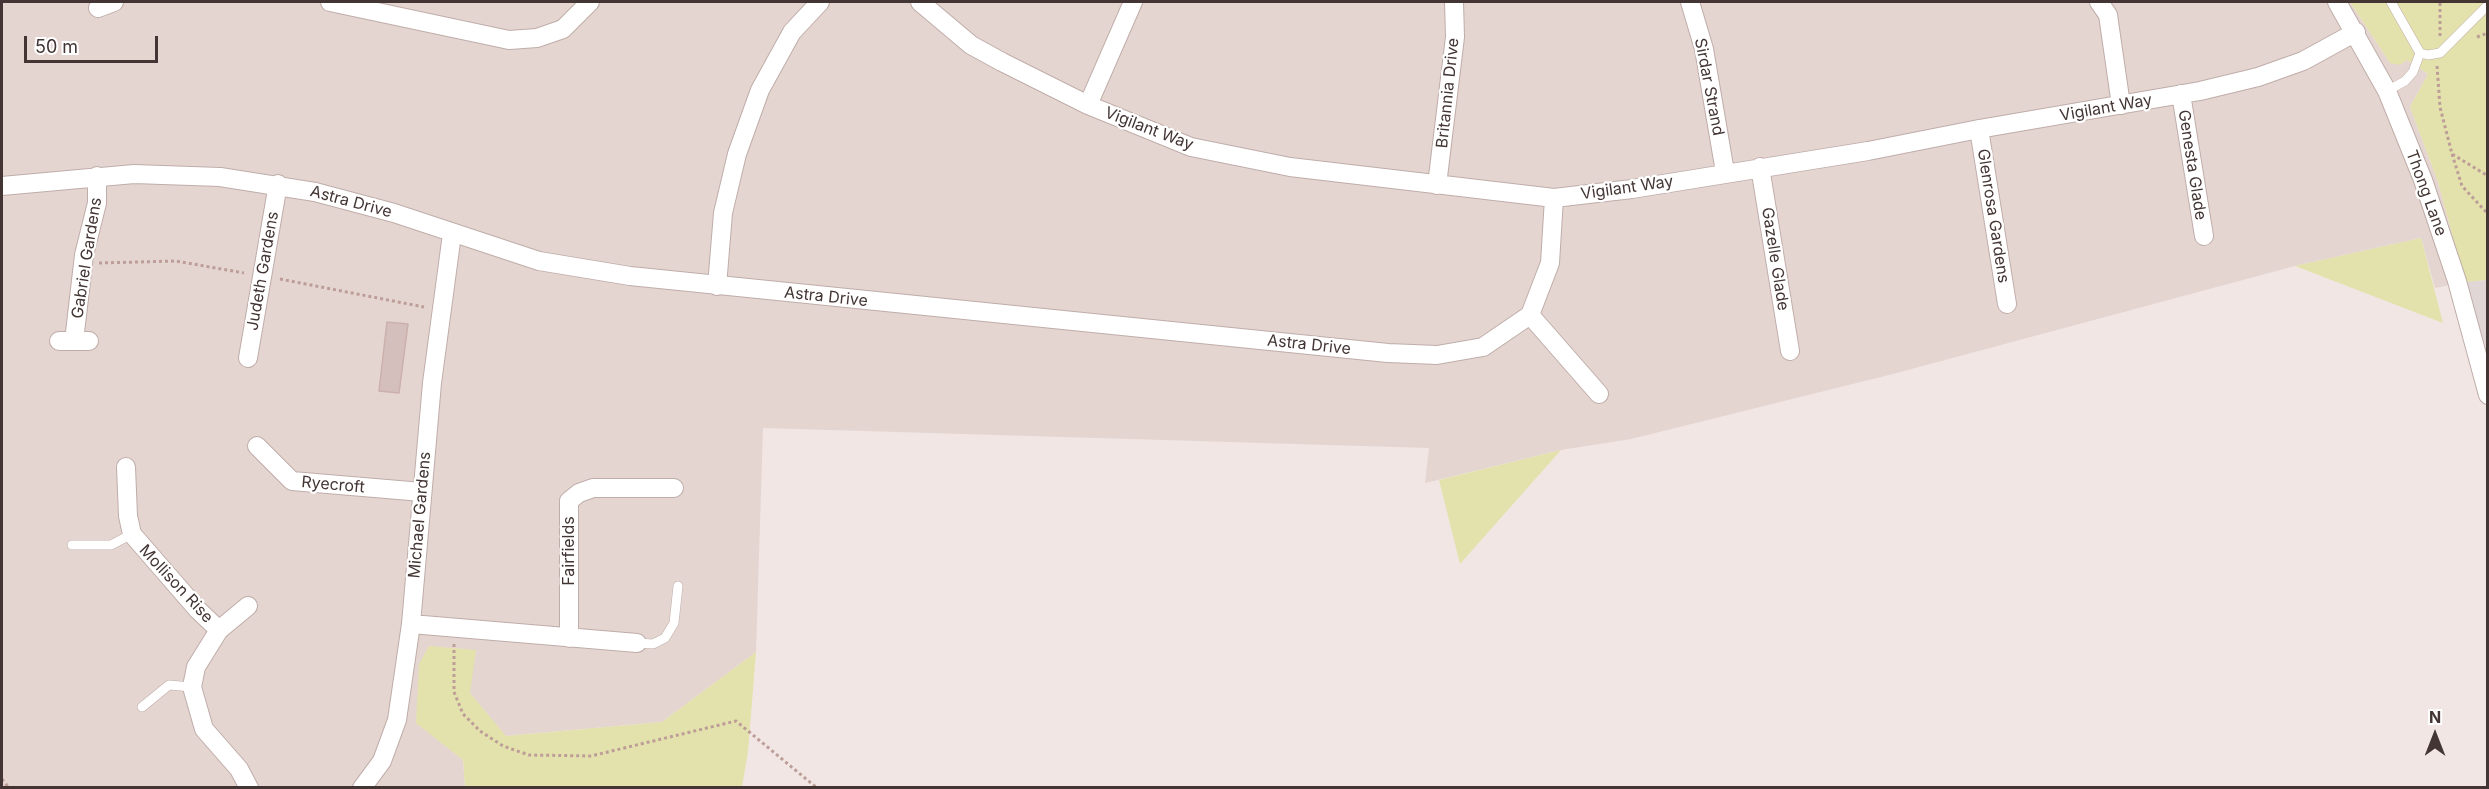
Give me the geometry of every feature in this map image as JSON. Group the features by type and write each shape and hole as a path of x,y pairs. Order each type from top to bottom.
{"street":[{"path":"330,2 388,8 509,40 537,38 562,29 590,2"},
{"path":"717,286 723,213 737,154 756,100 792,32 820,2"},
{"name":"Vigilant Way","path":"920,2 971,45 1088,105 1191,147 1290,167 1554,198 1632,189 1725,172 1868,151 2181,94 2258,77 2303,62 2356,32"},
{"path":"1088,105 1133,2"},
{"name":"Britannia Drive","path":"1437,184 1455,37 1454,2"},
{"name":"Sirdar Strand","path":"1690,2 1704,49 1725,172"},
{"path":"2099,2 2108,15 2121,105"},
{"name":"Thong Lane","path":"2337,2 2356,32 2387,91 2423,180 2457,280 2487,395"},
{"name":"Genesta Glade","path":"2181,94 2204,236"},
{"name":"Glenrosa Gardens","path":"1979,129 2007,304"},
{"name":"Gazelle Glade","path":"1760,167 1790,351"},
{"name":"Astra Drive","path":"2,186 97,176 179,174 278,184 394,213 539,261 630,276 1388,353 1437,355 1483,347 1530,315"},
{"name":"Gabriel Gardens","path":"74,341 84,255 97,203 97,176"},
{"name":"Judeth Gardens","path":"248,358 278,184"},
{"path":"1554,198 1550,263 1530,315 1599,394"},
{"name":"Michael Gardens","path":"365,787 382,761 397,720 411,624 432,383 452,234"},
{"name":"Ryecroft","path":"257,446 292,481 422,492"},
{"name":"Mollison Rise","path":"126,467 128,516 132,534 198,610 219,630"},
{"name":"Fairfields","path":"569,638 569,501 579,493 594,488 674,488"},
{"path":"248,606 219,630 196,667 192,687 204,729 239,769 249,788"},
{"path":"411,624 637,643"}],"lane":[{"path":"2391,2 2420,52 2428,55 2440,53 2487,5"},
{"path":"2387,91 2405,81 2413,72 2420,52"},
{"path":"72,545 111,545 132,534"},
{"path":"637,643 652,644 665,638 674,623 678,586"},
{"path":"142,707 169,685 192,687"}],"path":[{"path":"2440,2 2440,53 2437,79 2440,107 2451,154 2462,186 2487,213"},
{"path":"2451,154 2487,176"},
{"path":"455,628 454,683 463,714 480,732 503,746 529,755 591,756 736,721 816,788"},
{"path":"2,779 9,788"}],"shaded area":[{"path":"2,2 2350,2 2390,63 2407,60 2428,74 2410,107 2438,182 2465,282 2435,288 2421,238 2295,266 1893,374 1631,439 1561,450 1425,483 1429,448 763,428 756,652 662,722 505,736 470,693 416,722 463,760 465,787 2,788"},
{"path":"2350,2 2487,2 2487,280 2465,282 2438,182 2410,107 2428,74 2407,60 2400,65 2390,63"},
{"path":"2421,238 2443,323 2295,266"},
{"path":"2487,280 2487,351 2465,282"},
{"path":"1561,450 1460,564 1439,480"},
{"path":"429,646 476,650 470,693 506,736 662,722 756,652 748,752 742,787 465,787 463,760 416,723 419,664"}],"building":[{"path":"387,322 408,324 399,393 379,391"}]}
